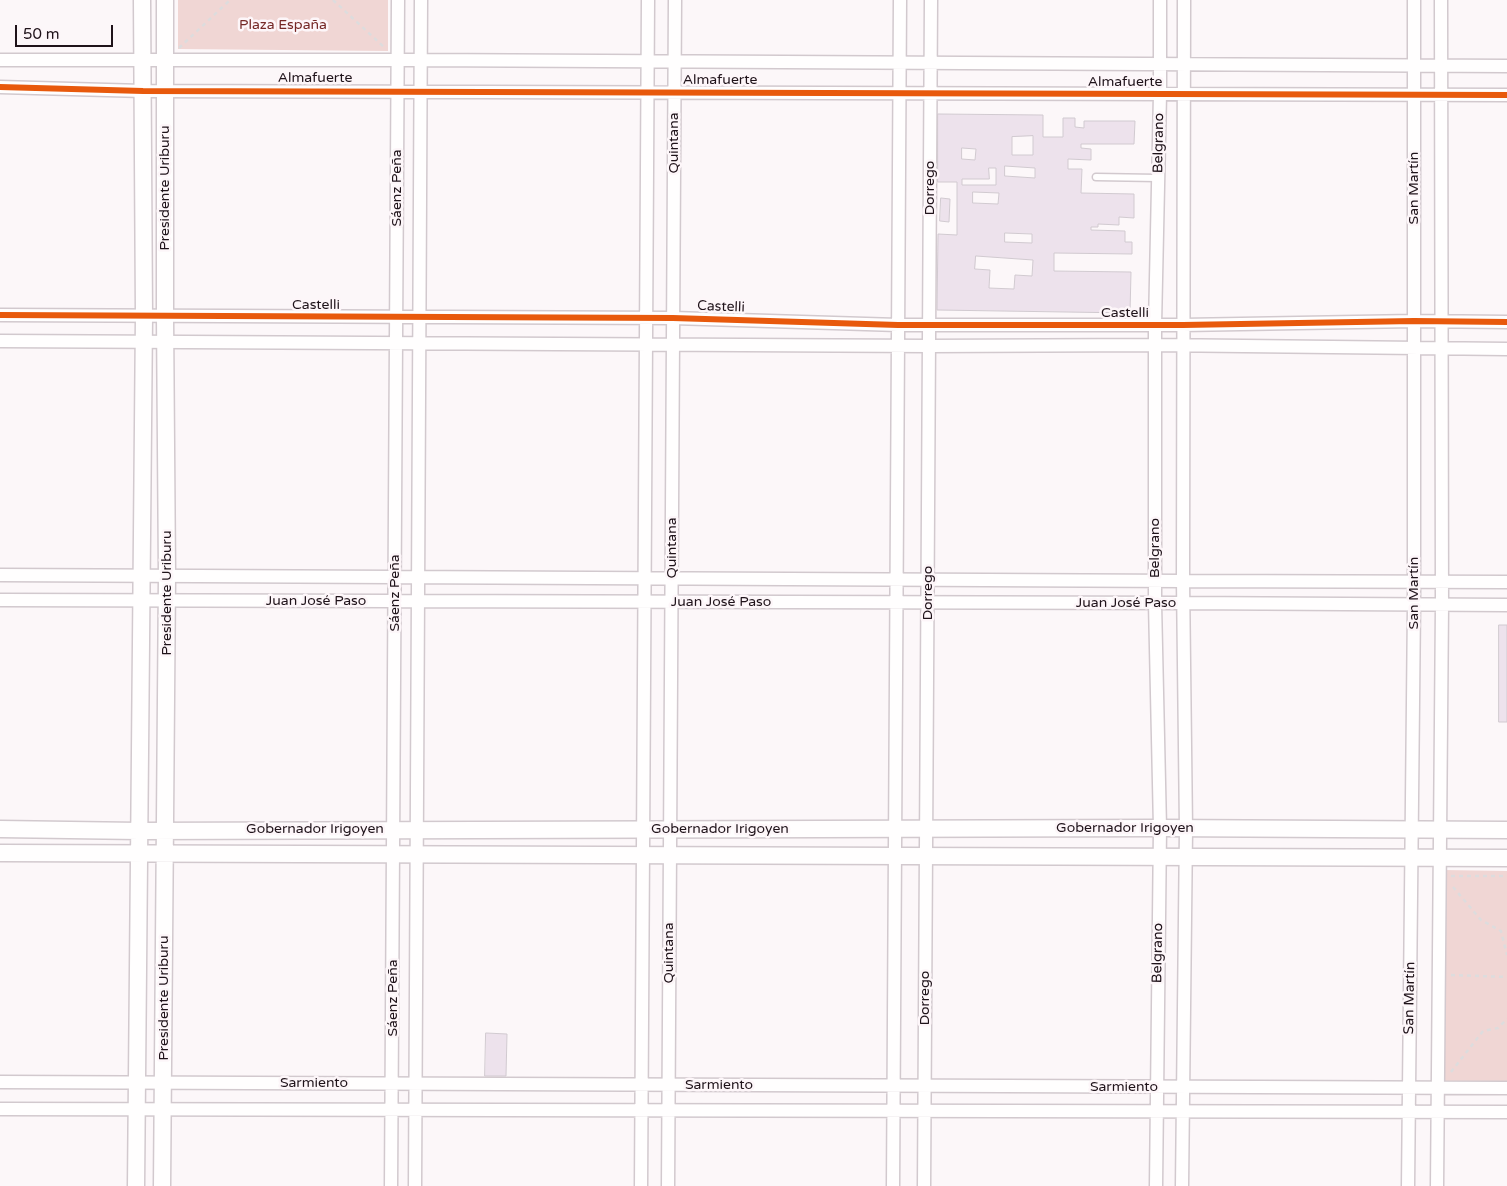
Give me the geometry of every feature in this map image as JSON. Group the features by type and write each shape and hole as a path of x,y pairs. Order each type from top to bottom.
{"street":[{"name":"Presidente Uriburu","path":"136,1186 144,316 142,0"},
{"name":"Presidente Uriburu","path":"162,1186 167,600 165,0"},
{"name":"Sáenz Peña","path":"391,1186 398,0"},
{"name":"Sáenz Peña","path":"415,1186 421,0"},
{"name":"Quintana","path":"641,1186 648,0"},
{"name":"Quintana","path":"668,1186 675,0"},
{"path":"893,1186 900,0"},
{"name":"Dorrego","path":"924,1186 931,0"},
{"name":"Belgrano","path":"1156,1186 1160,828 1155,603 1155,325 1160,0"},
{"name":"Belgrano","path":"1182,1186 1186,828 1182,582 1184,0"},
{"name":"San Martín","path":"1408,1186 1414,605 1414,0"},
{"name":"San Martín","path":"1437,1186 1442,605 1441,0"},
{"name":"Almafuerte","path":"0,60 421,60 1507,66"},
{"name":"Almafuerte","path":"0,88 143,91 1507,96"},
{"name":"Castelli","path":"0,315 673,318 898,325 1507,322"},
{"path":"0,341 898,346 1156,345 1507,349"},
{"name":"Juan José Paso","path":"0,575 1182,582 1507,582"},
{"name":"Juan José Paso","path":"0,600 1507,605"},
{"name":"Gobernador Irigoyen","path":"0,829 1186,828 1507,830"},
{"name":"Gobernador Irigoyen","path":"0,853 1507,858"},
{"name":"Sarmiento","path":"0,1082 1507,1088"},
{"name":"Sarmiento","path":"0,1109 1507,1112"}],"lane":[{"path":"1096,177 1158,178"}],"path":[{"path":"178,49 230,0"},
{"path":"333,0 388,51"},
{"path":"1446,876 1507,876"},
{"path":"1450,883 1481,920 1501,931 1507,955"},
{"path":"1448,975 1507,977"},
{"path":"1447,1068 1447,1077 1483,1032 1498,1028 1507,1018"}],"green space":[{"name":"Plaza España","path":"178,0 388,0 388,51 178,49"},
{"path":"1443,870 1507,871 1507,1082 1443,1081"}],"building":[{"path":"938,114 1043,115 1043,137 1063,137 1063,118 1075,118 1075,127 1084,128 1084,121 1135,121 1134,144 1081,144 1081,148 1091,149 1091,160 1068,159 1068,169 1082,169 1081,193 1134,194 1134,218 1119,217 1119,225 1098,224 1098,227 1091,227 1091,230 1125,231 1125,242 1132,242 1132,254 1054,253 1054,271 1131,272 1130,313 937,310 938,234 957,235 957,182 938,182","holes":["1033,136 1033,155 1012,155 1012,137","962,148 976,149 975,160 962,159","1005,166 1035,168 1035,178 1005,176","989,168 996,168 996,185 962,185 962,179 989,179","973,192 999,193 998,204 973,203","1005,233 1032,234 1032,243 1005,242","976,256 1033,260 1032,276 1015,275 1014,289 989,288 990,270 975,269"]},
{"path":"941,198 950,199 949,222 940,221"},
{"path":"1499,625 1507,625 1507,722 1499,722"},
{"path":"486,1033 507,1034 506,1076 485,1076"}],"cycle path":[{"path":"0,87 143,91 1507,95"},
{"path":"0,315 673,318 898,325 1507,322"}]}
